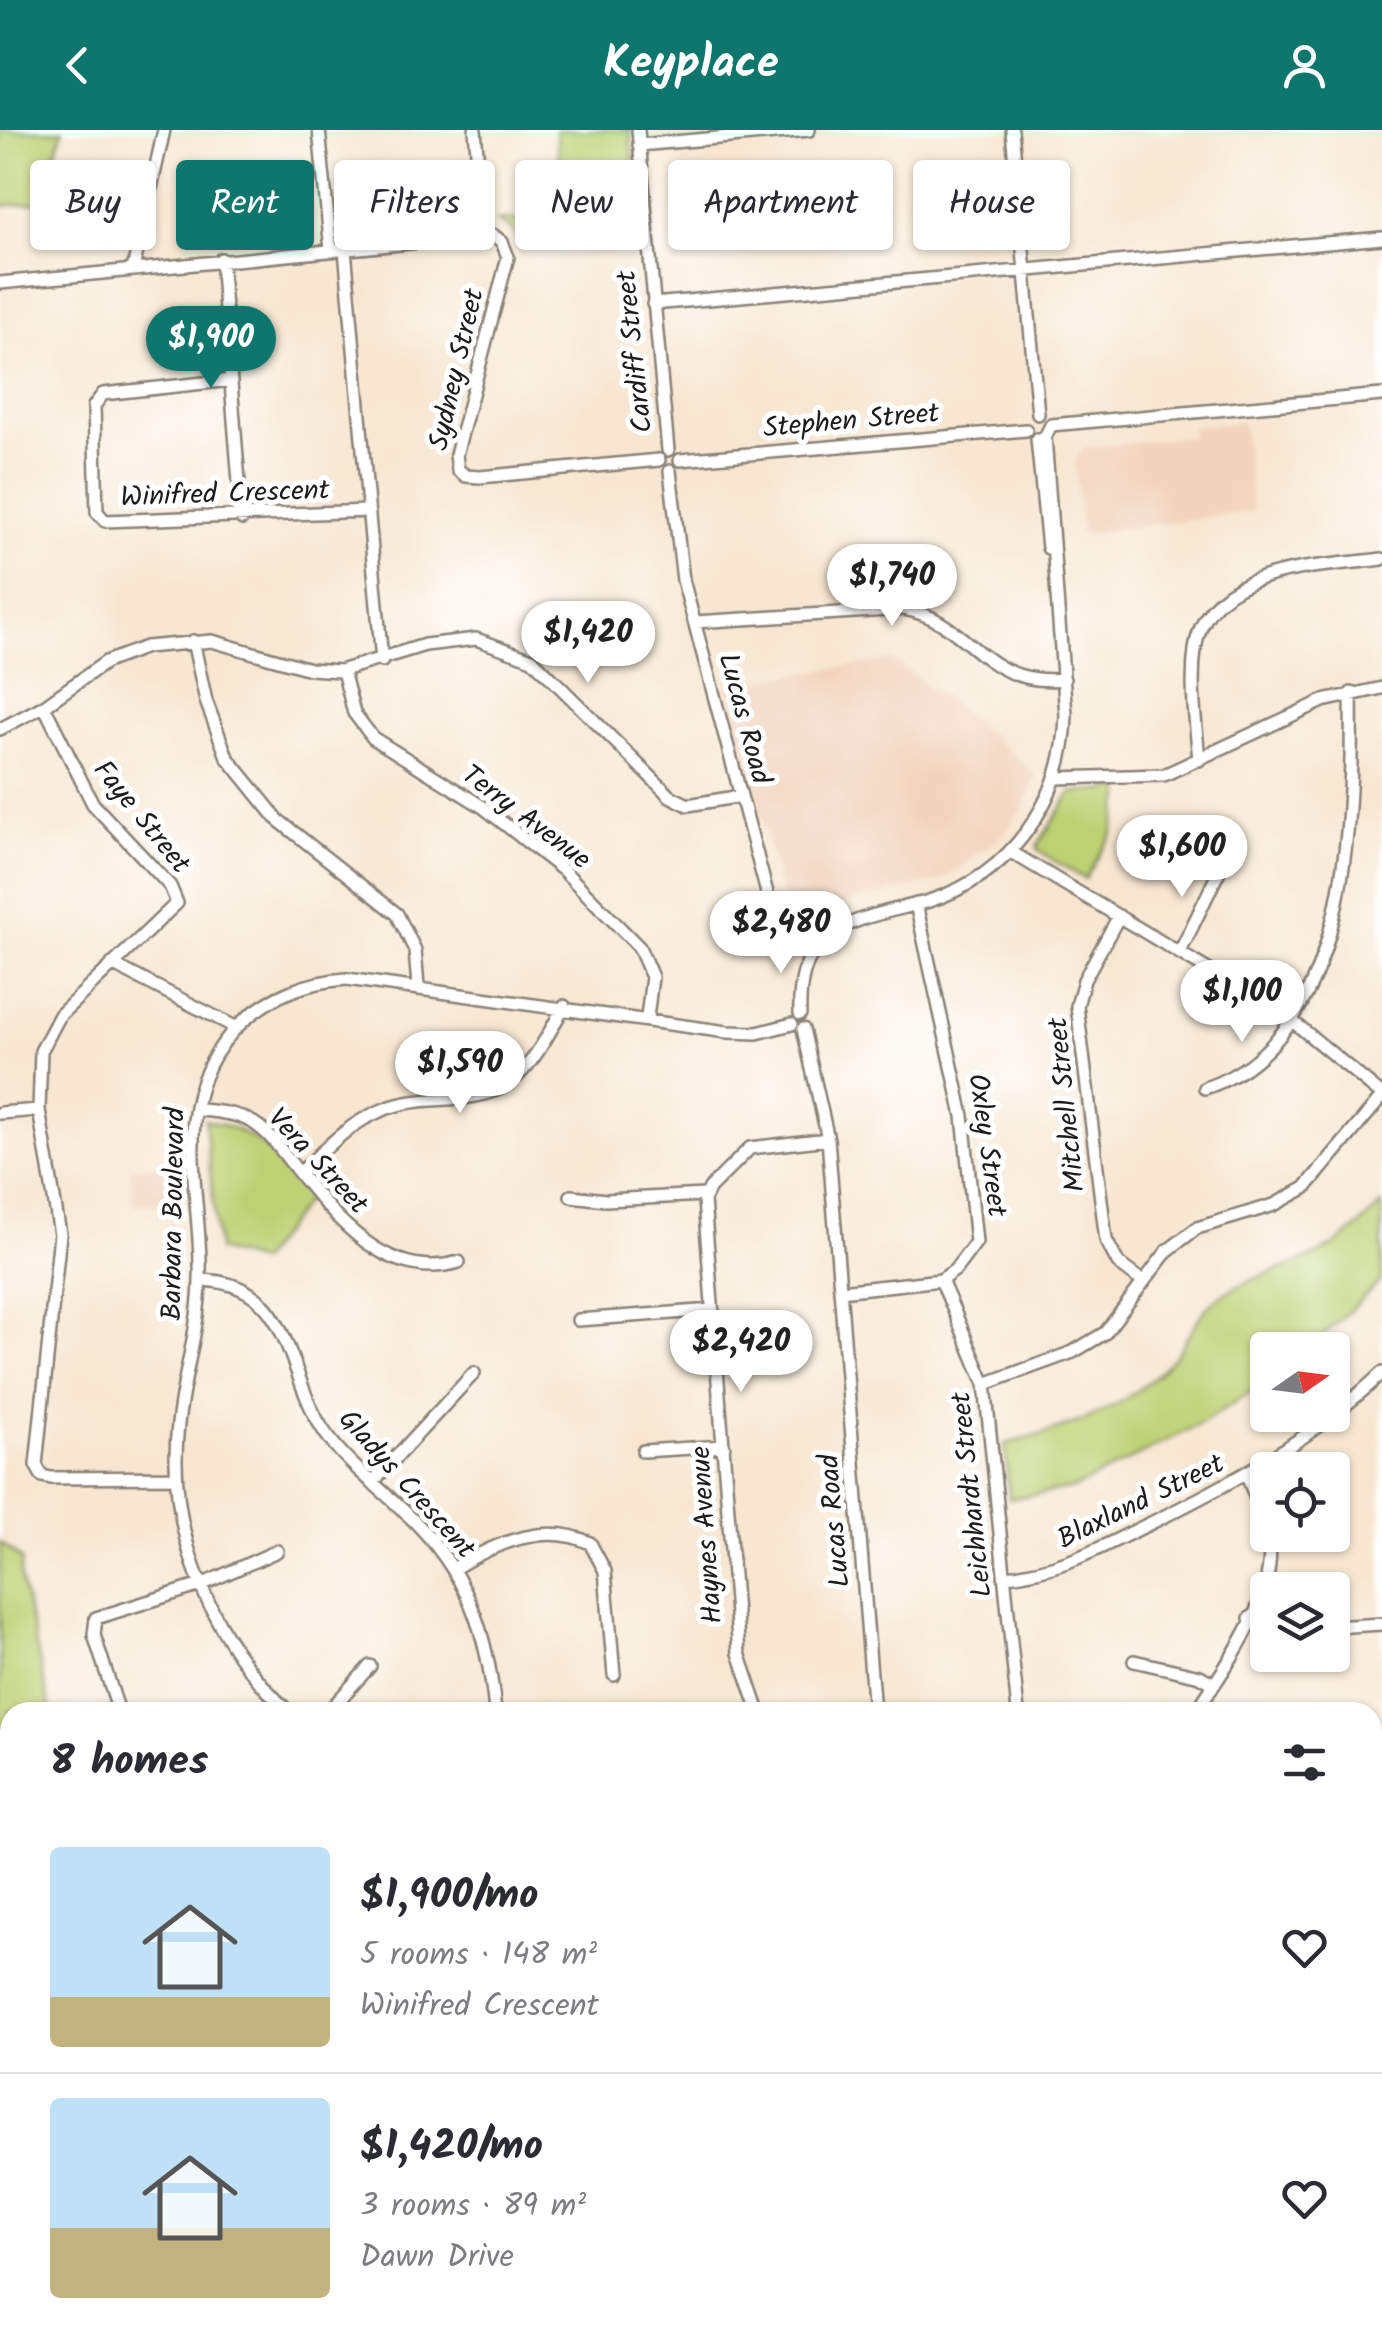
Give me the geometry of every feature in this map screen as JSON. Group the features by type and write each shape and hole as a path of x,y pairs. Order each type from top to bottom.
{"street":[{"path":"133,269 164,130"},
{"path":"320,130 331,250"},
{"path":"475,130 478,160"},
{"name":"Cardiff Street","path":"638,130 663,455"},
{"path":"639,145 809,130"},
{"path":"814,951 856,921 916,904 972,882 1011,852 1038,816 1056,778 1065,741 1064,679 1044,434 1038,414 1012,130"},
{"path":"653,304 1382,238"},
{"name":"Sydney Street","path":"495,239 502,242 508,257 456,455 458,470 480,477 663,455"},
{"path":"0,283 334,250"},
{"path":"345,250 382,661"},
{"path":"221,259 242,519"},
{"name":"Winifred Crescent","path":"231,380 103,394 94,406 98,512 115,524 368,512"},
{"path":"1038,414 1028,420 1026,430 1044,434 1382,396"},
{"name":"Stephen Street","path":"680,460 1026,430"},
{"path":"663,455 680,460 670,471 663,455"},
{"name":"Lucas Road","path":"670,471 679,560 777,925 814,951 802,976 798,1022 828,1139 873,1702"},
{"path":"1199,760 1192,684 1195,645 1214,609 1236,586 1274,574 1382,558"},
{"path":"695,622 904,608 931,617 1012,677 1064,679"},
{"path":"0,729 44,706 124,653 193,641 233,644 310,669 343,671 441,643 476,639 502,644 532,659 670,796 688,805 740,796"},
{"path":"193,641 206,701 228,758 278,820 397,914 416,950 418,986"},
{"name":"Terry Avenue","path":"343,671 357,718 373,738 483,806 563,870 638,947 652,977 648,1018"},
{"path":"1056,778 1164,775 1351,693 1382,688"},
{"path":"1205,1088 1256,1062 1290,1019 1323,949 1342,888 1353,804 1351,693"},
{"name":"Faye Street","path":"44,706 94,804 170,886 176,903 112,964"},
{"path":"986,1384 1067,1354 1099,1337 1122,1316 1167,1251 1197,1228 1274,1205 1310,1184 1382,1096 1290,1019 1011,852"},
{"path":"1180,952 1221,867"},
{"name":"Oxley Street","path":"916,904 964,1116 976,1242 941,1280"},
{"name":"Mitchell Street","path":"1119,916 1084,980 1078,1023 1106,1240 1118,1262 1143,1282"},
{"path":"176,1477 51,1478 42,1476 36,1465 60,1234 39,1110 41,1051 47,1033 112,964 236,1027"},
{"name":"Barbara Boulevard","path":"280,1702 243,1662 201,1585 186,1538 176,1477 178,1424 200,1280 196,1109 210,1063 236,1027 271,999 318,982 355,980 745,1033 798,1022"},
{"path":"300,1173 350,1126 383,1109 420,1098 490,1092 515,1078 540,1049 564,1006"},
{"name":"Vera Street","path":"196,1109 250,1121 272,1138 368,1245 390,1257 430,1266 458,1262"},
{"path":"0,1113 39,1110"},
{"path":"571,1196 606,1200 705,1195 754,1146 828,1139"},
{"name":"Haynes Avenue","path":"705,1195 739,1654 756,1702"},
{"name":"Gladys Crescent","path":"200,1280 238,1284 262,1300 280,1330 324,1431 456,1568 486,1640 494,1702"},
{"path":"840,1290 941,1280"},
{"name":"Leichhardt Street","path":"941,1280 986,1384 1017,1702"},
{"path":"578,1320 712,1310"},
{"path":"372,1483 474,1373"},
{"name":"Blaxland Street","path":"1005,1576 1058,1568 1247,1475 1318,1427 1382,1373"},
{"path":"643,1451 724,1446"},
{"path":"1247,1475 1250,1483"},
{"path":"456,1568 490,1547 520,1538 571,1536 590,1543 605,1570 614,1674"},
{"path":"116,1702 94,1635 96,1618 201,1585 277,1550"},
{"path":"1202,1702 1250,1618"},
{"path":"1350,1626 1382,1624"},
{"path":"1134,1662 1200,1676 1214,1684"},
{"path":"337,1702 370,1666"}],"shaded area":[{"path":"1243,422 1252,511 1081,534 1075,463 1083,448 1191,436 1191,427"},
{"path":"892,660 970,717 1036,776 1022,810 1003,835 944,880 845,902 808,922 785,906 725,684"},
{"path":"172,1165 175,1202 133,1205 130,1168"}],"green space":[{"path":"0,130 63,130 53,160 30,160 30,203 0,206"},
{"path":"556,130 630,130 633,160 559,160"},
{"path":"515,219 515,232 498,221"},
{"path":"1123,788 1113,833 1085,879 1038,851 1037,846 1071,793"},
{"path":"205,1120 253,1138 286,1168 309,1197 259,1262 218,1250"},
{"path":"1382,1204 1382,1280 1327,1332 1250,1332 1250,1392 1204,1422 1074,1488 1009,1499 1005,1444 1074,1424 1116,1404 1172,1359 1204,1311 1218,1298 1329,1248"},
{"path":"0,1542 22,1560 20,1576 49,1702 0,1702"}]}
